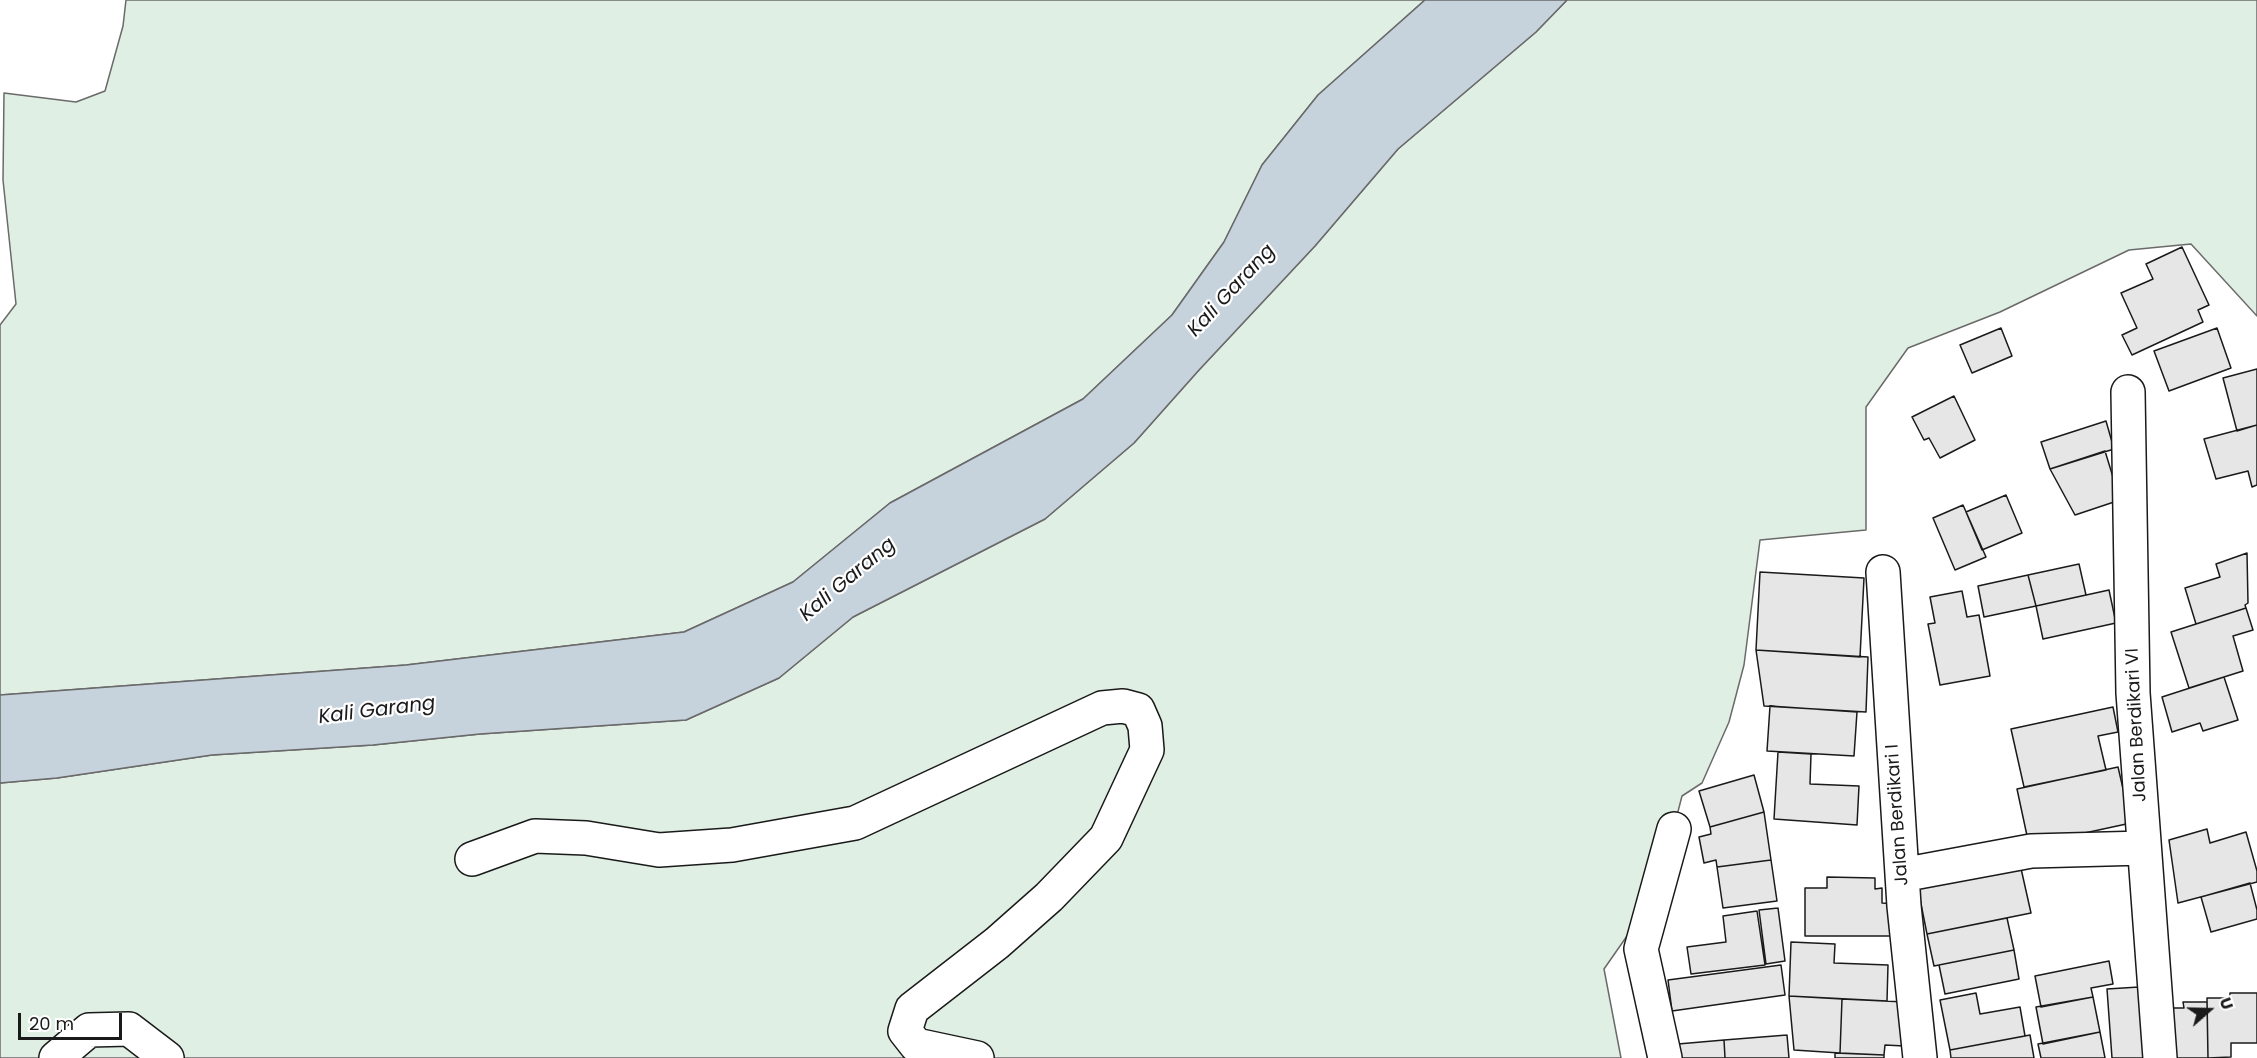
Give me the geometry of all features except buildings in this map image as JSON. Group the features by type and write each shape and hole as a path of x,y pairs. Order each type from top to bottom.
{"street":[{"name":"Jalan Berdikari VI","path":"2128,392 2133,693 2160,1058"},
{"name":"Jalan Berdikari I","path":"1883,572 1902,875 1920,1058"},
{"path":"472,859 535,836 586,838 659,850 732,845 855,823 1102,708 1123,706 1138,710 1145,726 1147,750 1106,838 1049,897 997,943 912,1010 905,1031 915,1045 977,1058"},
{"path":"1665,1058 1641,949 1674,829"},
{"path":"1902,875 2031,851 2144,848"},
{"path":"56,1058 89,1030 129,1029 167,1058"}],"green space":[{"path":"126,0 1425,0 1318,95 1262,165 1224,242 1172,315 1083,399 890,503 793,582 684,632 406,665 0,695 0,325 16,304 3,180 4,93 76,102 105,91 123,26"},
{"path":"1567,0 2257,0 2257,316 2191,244 2129,250 2000,312 1908,348 1866,407 1866,530 1760,540 1744,665 1729,722 1702,783 1682,796 1657,893 1604,969 1621,1058 0,1058 0,783 57,778 212,755 373,745 480,734 686,720 779,678 853,617 1045,519 1134,443 1315,246 1398,149 1536,32"}],"water":[{"name":"Kali Garang","path":"1425,0 1567,0 1536,32 1398,149 1315,246 1134,443 1045,519 853,617 779,678 686,720 480,734 373,745 212,755 57,778 0,783 0,695 406,665 684,632 793,582 890,503 1083,399 1172,315 1224,242 1262,165 1318,95"}]}
